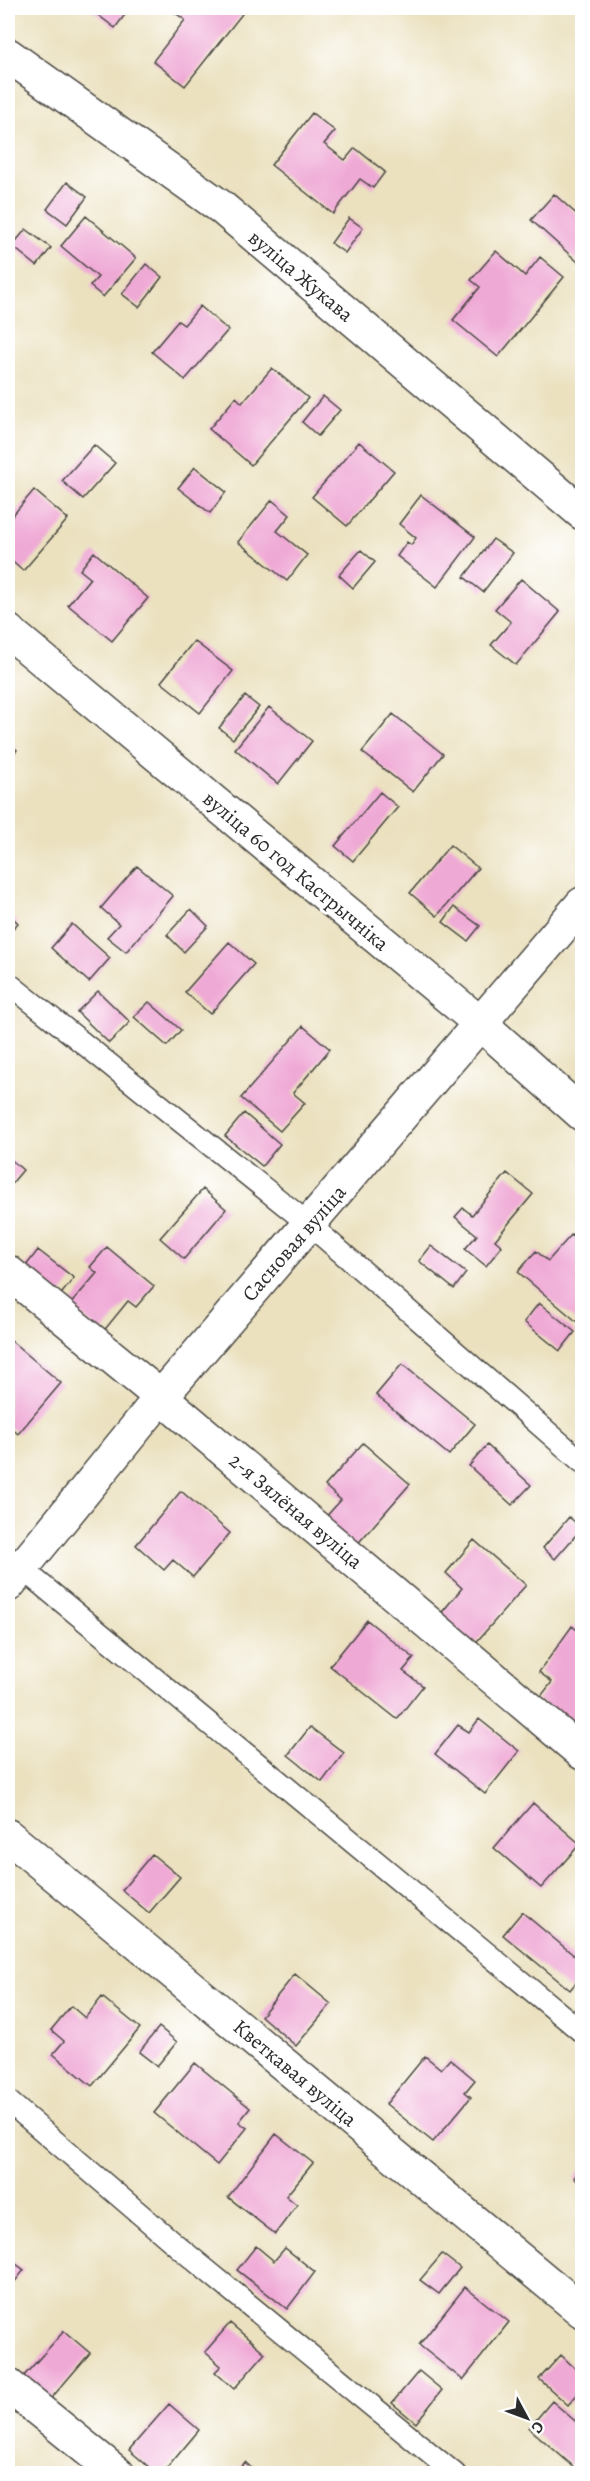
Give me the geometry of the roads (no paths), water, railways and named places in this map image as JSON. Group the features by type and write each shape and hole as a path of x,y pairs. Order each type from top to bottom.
{"street":[{"name":"вуліца Жукава","path":"8,55 221,207 582,513"},
{"name":"вуліца 60 год Кастрычніка","path":"8,631 481,1024 582,1114"},
{"name":"Сасновая вуліца","path":"12,1570 309,1226 582,904"},
{"name":"2-я Зялёная вуліца","path":"8,1272 161,1397 582,1754"},
{"name":"Кветкавая вуліца","path":"8,1836 582,2311"},
{"path":"8,2385 118,2474"}],"lane":[{"path":"8,983 309,1226 582,1462"},
{"path":"12,1570 582,2032"},
{"path":"8,2101 182,2250 455,2474"}]}
